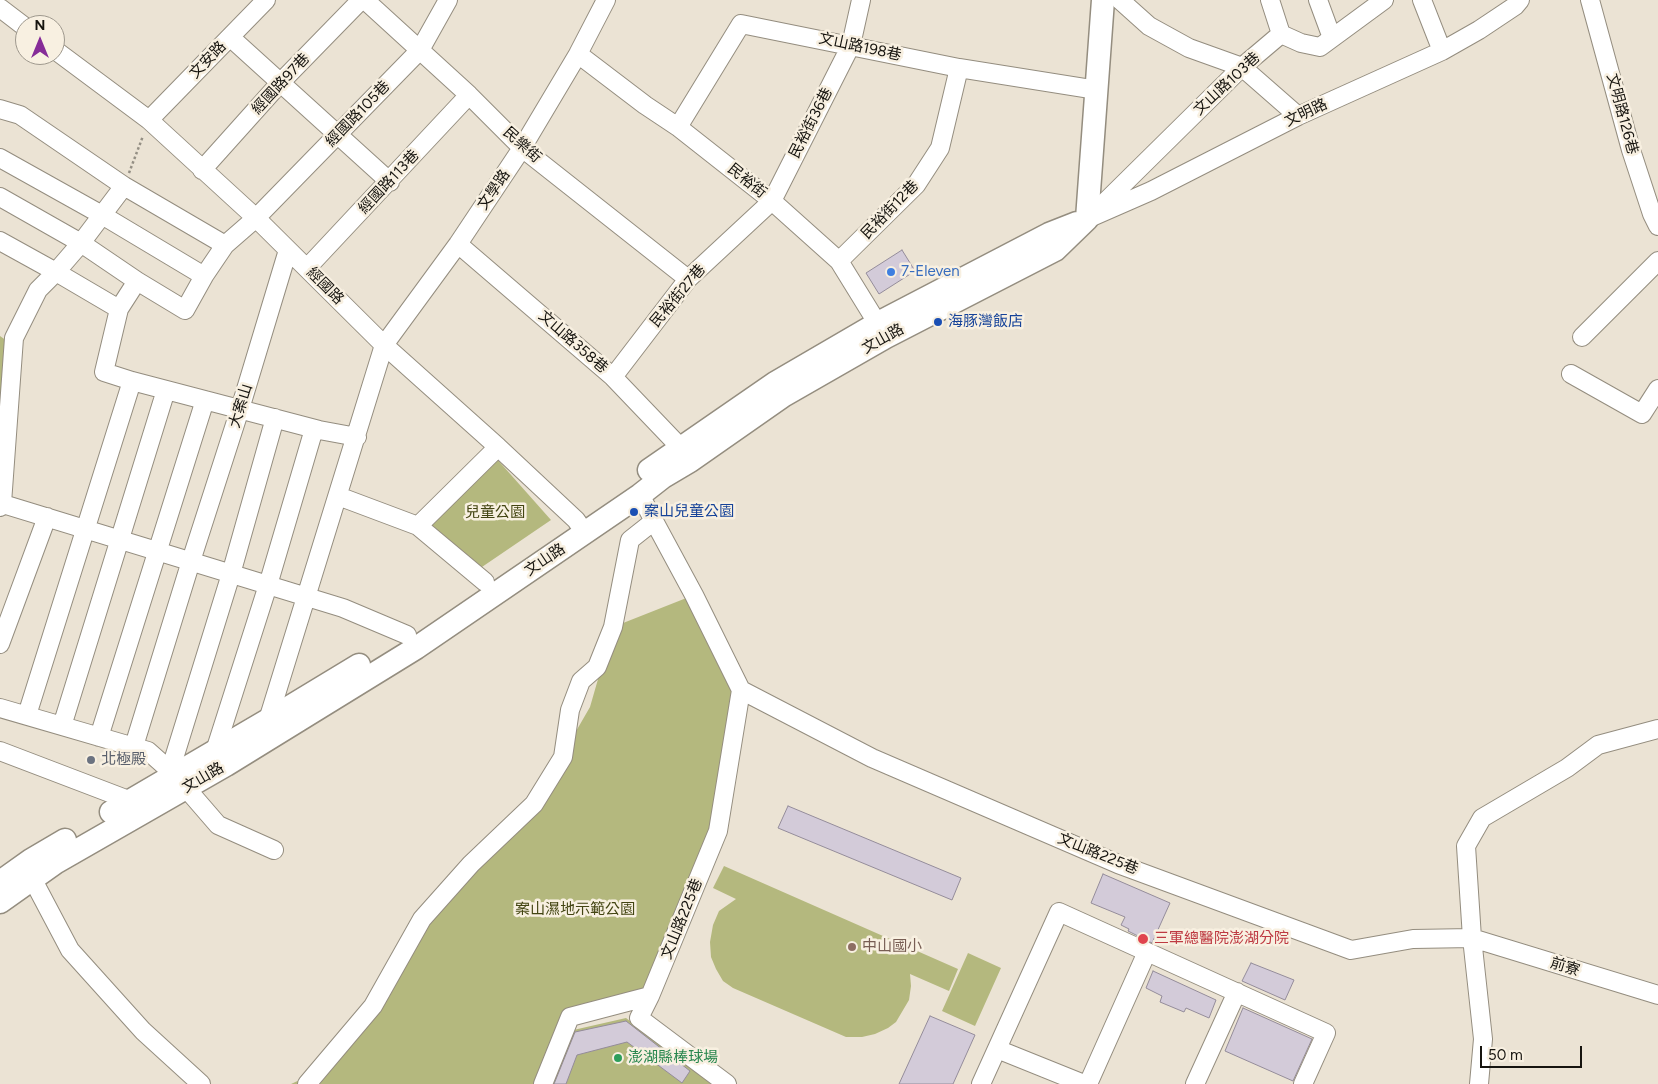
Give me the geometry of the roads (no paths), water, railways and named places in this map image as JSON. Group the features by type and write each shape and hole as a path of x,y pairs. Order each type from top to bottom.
{"main road":[{"path":"1087,219 1103,0"},
{"name":"文山路","path":"0,882 31,860 131,801 177,778 255,747 580,526 680,448 775,383 882,330 1049,234 1087,219"},
{"name":"文山路","path":"0,902 215,751 411,641 485,582 580,526 640,495 662,477 690,461 882,330"}],"street":[{"name":"文安路","path":"149,120 266,0"},
{"name":"經國路97巷","path":"202,170 280,84 362,0"},
{"name":"民樂街","path":"366,0 522,148 688,279"},
{"name":"經國路105巷","path":"137,280 185,310 204,276 225,245 256,218 420,50 448,0"},
{"name":"文學路","path":"384,345 458,244 522,148 578,54 606,0"},
{"name":"民裕街36巷","path":"772,201 851,45 861,0"},
{"path":"1120,0 1149,26 1165,35 1189,48 1242,67 1298,116"},
{"path":"1270,0 1281,34 1301,43 1320,47 1379,2"},
{"path":"1318,0 1332,38"},
{"path":"1422,0 1442,51"},
{"name":"文明路","path":"1087,219 1151,191 1298,116 1442,51 1479,30 1515,6 1520,0"},
{"name":"文明路126巷","path":"1590,0 1631,150 1652,214 1658,226"},
{"path":"0,8 15,19"},
{"name":"文山路198巷","path":"678,126 742,24 959,68 1097,90"},
{"name":"文山路103巷","path":"1087,219 1242,67 1281,34"},
{"path":"230,37 390,182"},
{"name":"民裕街","path":"578,54 678,126 772,201 839,261 882,330"},
{"name":"經國路","path":"65,57 149,120 256,218 384,345 498,446 580,526"},
{"name":"民裕街12巷","path":"839,261 916,185 940,148 959,68"},
{"name":"經國路113巷","path":"307,268 469,96"},
{"path":"0,108 20,115 124,186 225,245"},
{"path":"0,158 102,215 204,276"},
{"path":"124,186 82,243 38,290 7,333 1,505 47,517 343,608 411,641"},
{"path":"0,197 82,243 137,280 119,309 104,372 314,429 357,437"},
{"name":"民裕街27巷","path":"613,377 688,279 772,201"},
{"path":"0,241 119,309"},
{"name":"文山路358巷","path":"458,244 613,377 680,448"},
{"name":"大案山","path":"134,746 288,250"},
{"path":"1582,337 1658,261"},
{"path":"268,720 384,345"},
{"path":"1571,374 1642,414 1658,389"},
{"path":"26,715 132,381"},
{"path":"62,726 166,390"},
{"path":"99,737 206,400"},
{"path":"177,778 275,418"},
{"path":"215,751 268,585 314,429"},
{"path":"418,526 498,446"},
{"path":"640,495 694,595 741,690"},
{"path":"338,496 418,526 485,582"},
{"path":"0,644 47,517"},
{"path":"307,1084 373,1006 422,919 471,864 534,804 563,757 570,710 581,680 597,667 613,627 630,540 654,521"},
{"name":"文山路225巷","path":"727,1084 639,1018 650,996 718,831 741,690 872,758 1109,860 1350,950 1413,939 1472,938"},
{"path":"0,708 148,751 177,778 218,825 274,850"},
{"path":"1479,1084 1483,1039 1472,938 1466,846 1482,818 1567,768 1598,745 1658,729"},
{"path":"0,751 131,801"},
{"path":"33,880 70,950 143,1031 200,1084"},
{"path":"981,1084 1059,912 1326,1033 1303,1084"},
{"name":"前寮","path":"1472,938 1658,995"},
{"path":"997,1050 1086,1084 1147,952"},
{"path":"1195,1084 1237,992"},
{"path":"543,1084 570,1017 650,996"}],"place":[{"name":"7-Eleven","path":"891,272"},
{"name":"海豚灣飯店","path":"938,322"},
{"name":"案山兒童公園","path":"634,512"},
{"name":"北極殿","path":"91,760"},
{"name":"三軍總醫院澎湖分院","path":"1143,939"},
{"name":"中山國小","path":"852,947"},
{"name":"澎湖縣棒球場","path":"618,1058"}],"park label":[{"name":"兒童公園","path":"495,513"},
{"name":"案山濕地示範公園","path":"575,910"}]}
